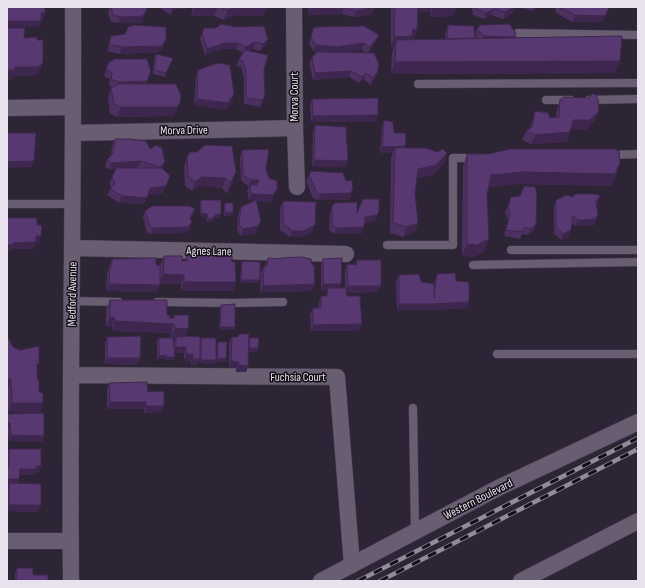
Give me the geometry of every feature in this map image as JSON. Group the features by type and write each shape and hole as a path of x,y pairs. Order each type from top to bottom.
{"street":[{"name":"Medford Avenue","path":"71,581 73,7"},
{"name":"Morva Court","path":"294,7 297,187"},
{"path":"7,108 73,107"},
{"name":"Morva Drive","path":"73,133 295,128"},
{"name":"Agnes Lane","path":"73,248 346,254"},
{"name":"Fuchsia Court","path":"71,376 337,377 352,565"},
{"name":"Western Boulevard","path":"320,581 500,486 638,422"},
{"path":"521,581 638,521"},
{"path":"7,541 71,541"}],"lane":[{"path":"518,33 638,35"},
{"path":"418,84 638,83"},
{"path":"546,100 638,99"},
{"path":"600,155 638,154"},
{"path":"387,245 453,245 453,158 484,157"},
{"path":"7,204 73,204"},
{"path":"511,250 638,250"},
{"path":"473,265 638,262"},
{"path":"72,301 127,302"},
{"path":"150,302 282,302"},
{"path":"498,354 638,354"},
{"path":"413,408 415,531"}],"building":[{"path":"7,7 45,7 45,13 41,13 41,21 7,21"},
{"path":"111,7 148,7 143,16 120,17 113,15"},
{"path":"220,7 236,7 228,10"},
{"path":"310,7 344,7 310,8"},
{"path":"344,7 374,7 356,11"},
{"path":"395,7 418,7 417,29 413,29 412,36 394,37"},
{"path":"475,7 515,7 505,12 494,9 486,13"},
{"path":"559,7 609,8 605,16 575,15"},
{"path":"221,24 236,27 264,26 268,39 263,44 255,42 246,47 239,43 225,43 207,49 202,33 204,28 216,28"},
{"path":"509,24 516,33 513,37 484,36 477,29 480,25"},
{"path":"134,25 166,27 166,40 162,46 122,47 109,44 111,36 125,34 128,27"},
{"path":"448,25 474,26 475,38 447,39"},
{"path":"364,26 379,35 370,47 364,43 336,47 316,45 311,38 313,28"},
{"path":"7,28 25,28 24,38 37,37 37,40 43,40 42,64 38,67 15,67 15,70 7,70"},
{"path":"622,36 620,61 395,62 396,40"},
{"path":"245,50 268,55 264,70 265,96 262,100 246,98 246,71 243,61 239,59"},
{"path":"317,52 374,53 379,64 377,73 373,78 366,73 362,77 351,71 315,73 312,57"},
{"path":"156,54 173,58 166,73 154,70"},
{"path":"115,59 147,59 151,71 147,81 119,82 111,79 112,73 106,69 109,62"},
{"path":"217,63 230,65 234,94 228,103 197,99 198,70"},
{"path":"119,84 176,84 181,96 180,103 176,107 121,107 114,104 111,88"},
{"path":"594,93 598,99 599,111 590,120 573,120 570,132 535,135 526,131 532,127 535,111 548,113 550,118 559,117 560,100 564,97 588,98"},
{"path":"378,98 378,115 313,116 312,99"},
{"path":"384,120 393,122 394,133 405,133 405,146 382,147"},
{"path":"315,125 346,127 348,161 314,160"},
{"path":"7,133 36,133 34,161 7,162"},
{"path":"115,139 146,141 150,149 156,145 162,148 165,162 160,167 141,161 112,163 107,160 113,153"},
{"path":"205,145 232,146 236,172 230,184 226,178 202,177 195,182 188,176 187,157 190,152 197,152"},
{"path":"395,148 426,148 437,152 443,149 447,153 436,165 418,169 415,193 418,223 407,227 393,223"},
{"path":"269,149 266,169 269,178 277,181 277,190 272,195 251,194 250,185 257,185 259,180 251,180 243,175 242,150"},
{"path":"510,149 614,149 619,151 620,163 615,174 523,172 491,175 487,195 489,239 477,245 467,244 467,154 488,154"},
{"path":"116,168 162,168 170,176 166,186 150,188 147,198 122,196 110,189 115,184 112,177"},
{"path":"311,171 343,173 346,181 352,180 353,188 351,193 320,194 316,191 309,175"},
{"path":"524,186 535,187 537,193 536,224 531,229 525,227 522,232 506,230 510,214 508,206 511,197 520,196"},
{"path":"575,194 596,194 600,196 596,201 598,215 595,219 578,220 573,216 571,230 563,234 556,227 556,200 566,195 573,197"},
{"path":"363,199 379,199 379,211 377,215 365,217 364,227 337,228 332,224 332,206 335,203 357,202 357,213"},
{"path":"201,200 221,200 221,214 215,215 214,218 208,219 207,214 201,213"},
{"path":"256,200 261,221 258,226 243,229 239,224 241,207"},
{"path":"283,201 316,202 315,225 303,231 292,231 283,223"},
{"path":"225,203 233,203 233,212 225,213"},
{"path":"152,206 190,206 195,209 190,218 192,222 188,227 153,228 150,226 145,211"},
{"path":"7,218 37,218 37,225 42,225 41,236 36,236 36,242 13,243 13,245 7,245"},
{"path":"187,255 232,256 232,262 235,262 236,282 184,282 184,275 163,274 164,256 182,256 182,261 187,261"},
{"path":"301,257 311,259 312,265 314,265 315,284 263,286 264,266 267,266 268,258 281,259"},
{"path":"156,258 156,265 160,265 160,285 109,284 112,259"},
{"path":"342,258 341,284 323,284 323,259"},
{"path":"357,260 381,260 381,286 348,286 347,264 357,265"},
{"path":"242,261 260,262 260,280 241,280"},
{"path":"455,273 456,281 469,282 469,302 399,304 399,275 419,274 421,282 434,284 434,298 437,274"},
{"path":"328,288 346,288 347,296 360,296 362,324 313,325 313,308 321,308 321,296 327,296"},
{"path":"110,300 167,300 167,315 170,315 169,318 174,318 174,315 189,315 188,329 175,328 174,324 115,321 115,318 110,317"},
{"path":"235,304 235,327 220,327 221,305"},
{"path":"239,334 249,334 248,366 238,365 239,362 231,361 232,337 238,337"},
{"path":"141,336 140,358 107,358 107,337"},
{"path":"176,337 200,337 200,359 193,359 193,354 186,354 186,347 176,347"},
{"path":"8,338 13,347 20,350 39,346 37,379 39,380 39,392 43,393 43,403 12,403 11,379 7,379"},
{"path":"159,338 173,338 175,357 166,357 166,355 159,356"},
{"path":"201,338 216,338 216,360 201,360"},
{"path":"249,338 259,338 258,348 250,348"},
{"path":"218,342 227,342 226,359 218,358"},
{"path":"147,382 148,392 164,391 164,406 146,406 146,402 110,402 109,383"},
{"path":"44,413 44,436 11,435 10,423 7,423 7,414"},
{"path":"9,449 41,449 41,466 36,466 36,469 20,469 19,479 7,479"},
{"path":"9,483 41,484 41,505 9,505"},
{"path":"17,568 33,568 33,575 48,575 48,581 17,581"}],"railway":[{"path":"358,581 638,438"},
{"path":"380,581 638,449"}]}
